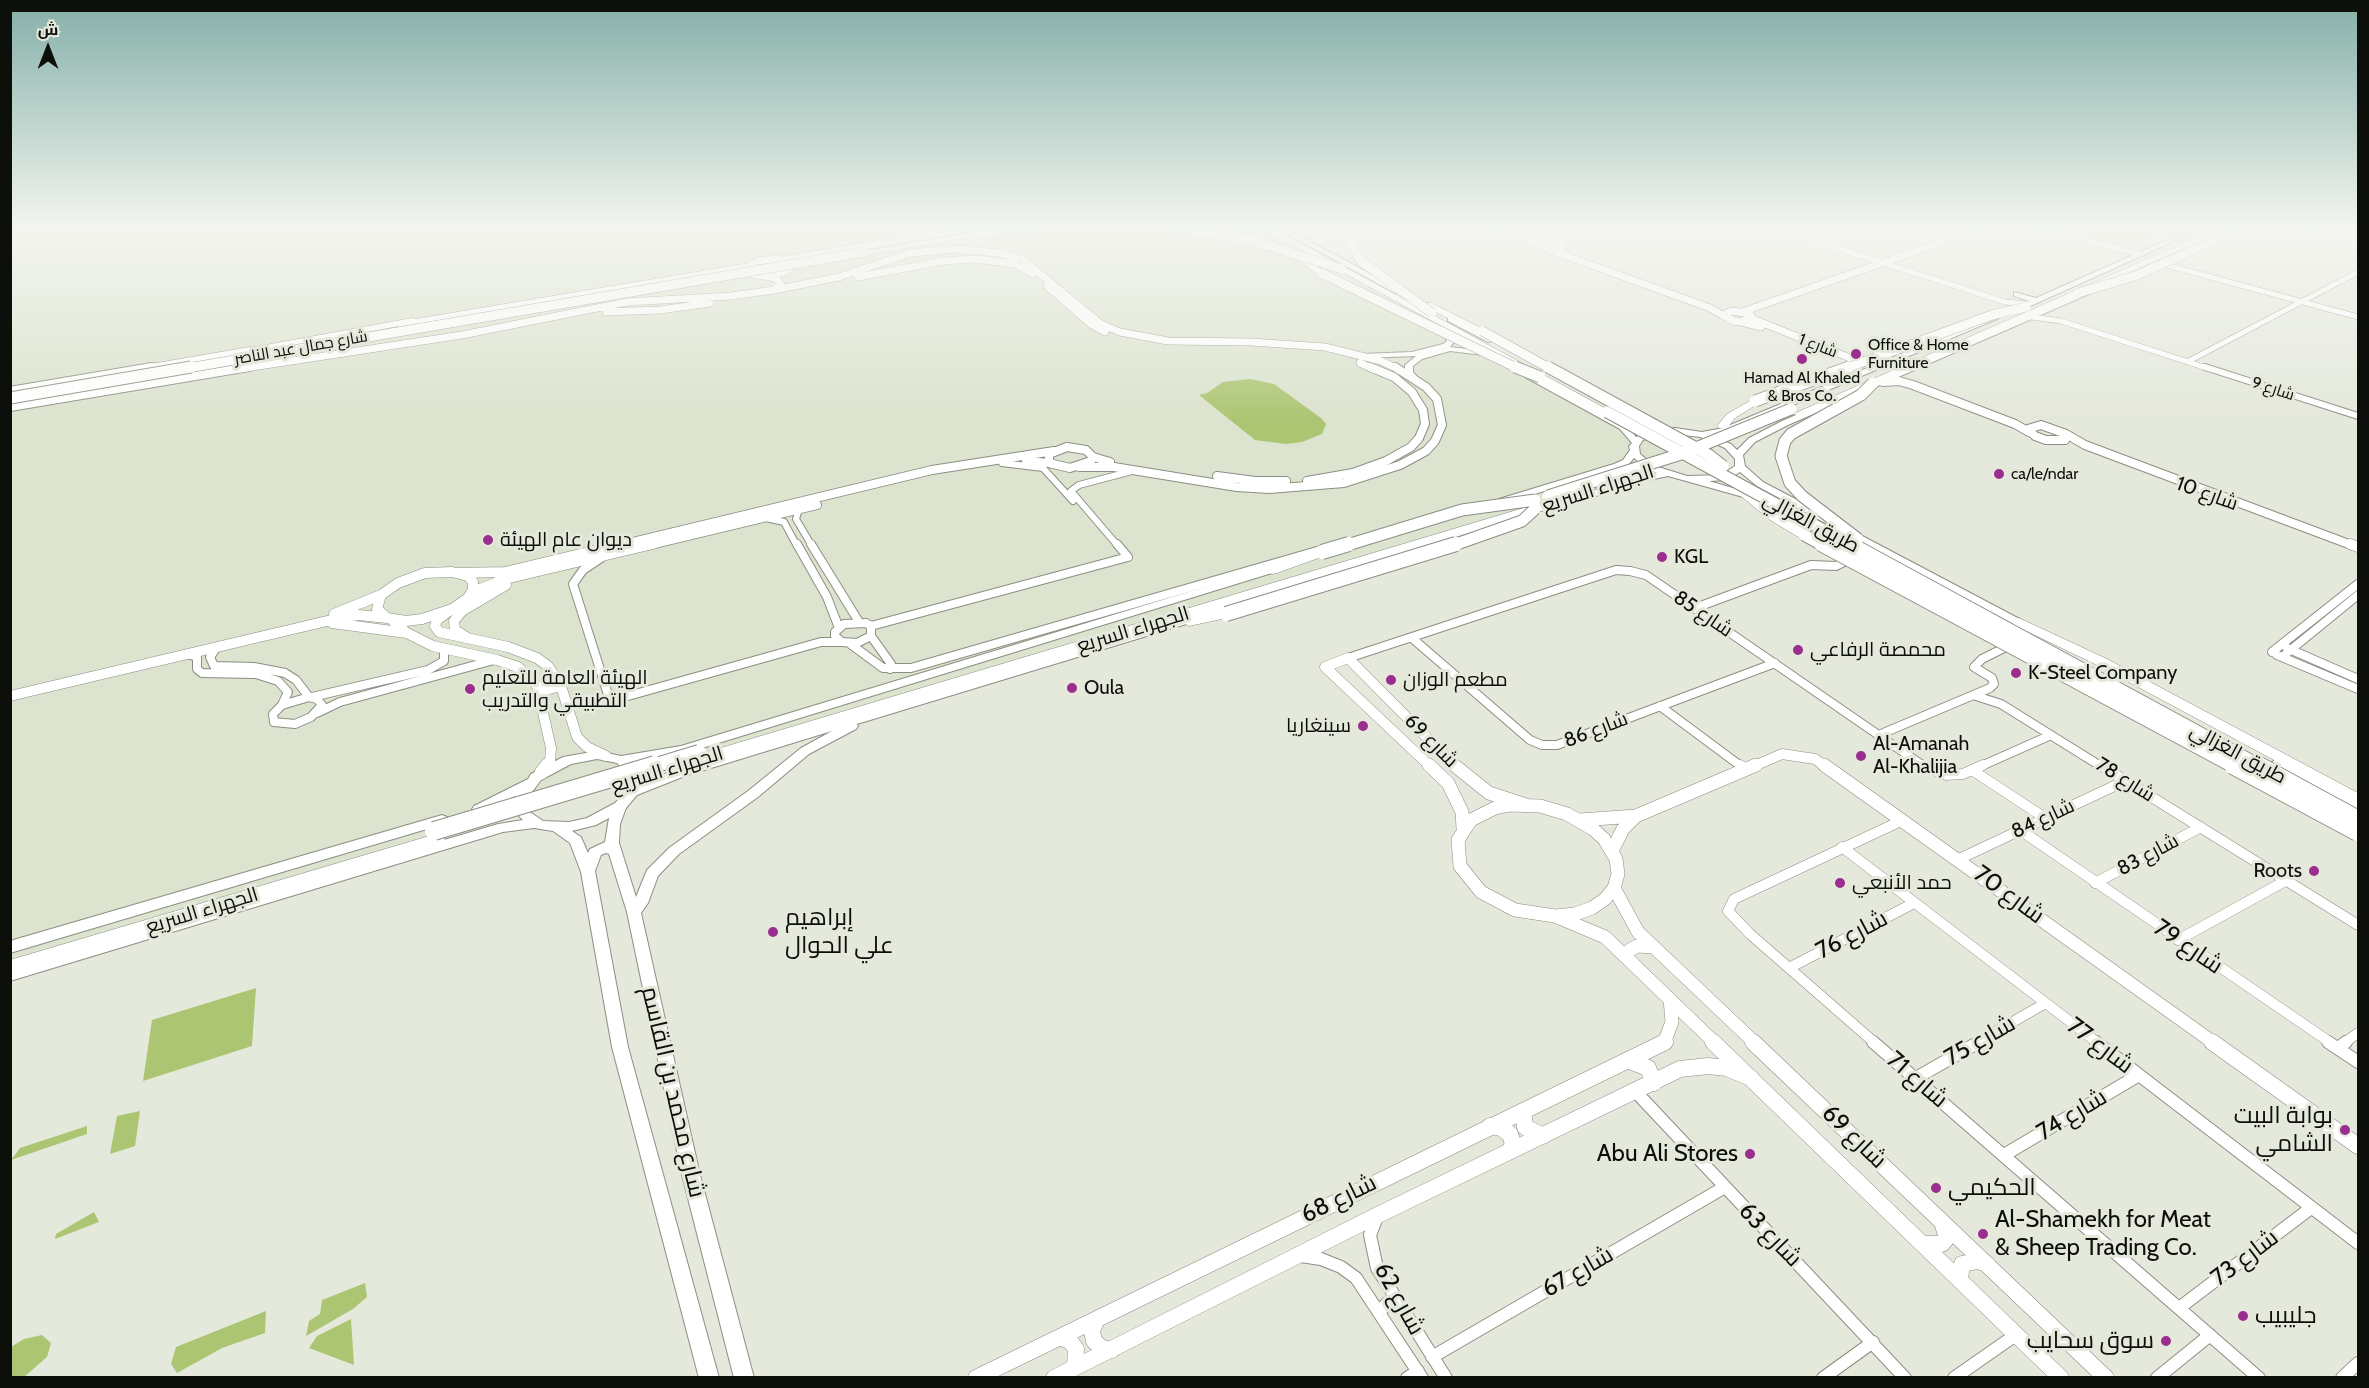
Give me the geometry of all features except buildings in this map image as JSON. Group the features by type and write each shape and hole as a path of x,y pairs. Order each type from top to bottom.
{"highway":[{"path":"244,352 594,291"},
{"name":"شارع جمال عبد الناصر","path":"10,396 625,291"},
{"path":"198,368 321,349 644,291"},
{"path":"1357,291 1497,360 1540,377"},
{"path":"1370,291 1417,316"},
{"name":"طريق الغزالي","path":"1382,291 2358,820"},
{"name":"طريق الغزالي","path":"1392,291 2358,807"},
{"path":"1399,291 1482,331 1709,455 1723,466"},
{"path":"1402,291 1432,313"},
{"name":"الجهراء السريع","path":"10,958 1535,505 1705,446 2062,291"},
{"name":"الجهراء السريع","path":"10,968 1709,451 1878,382 2083,291"},
{"path":"2078,293 2085,291"},
{"path":"2026,306 1992,315 1776,392 1748,405 1731,416 1720,432 1719,445 1726,468 1746,494 1793,529 2358,830"},
{"path":"1862,542 1803,496 1790,483 1781,456 1785,441 1791,434 1861,395 1878,382"},
{"path":"1272,570 1322,552 1462,510 1535,505"},
{"path":"1174,624 1226,614 1463,542 1522,521 1535,505"},
{"path":"2019,622 2103,662 2358,800"}],"main road":[{"path":"1367,291 1607,417 1623,427 1642,462 1665,474 1694,480 1724,477 1740,467 1738,455 1728,446 1702,435 1675,431 1641,419 1398,291"},
{"name":"الجهراء السريع","path":"1702,435 1726,430 2026,306 2057,291"},
{"name":"الجهراء السريع","path":"1738,455 1752,440 1774,427 2093,291"},
{"path":"2017,294 2036,300"},
{"path":"1362,356 1412,354 1446,346 1451,341 1444,330"},
{"path":"1415,379 1409,372 1409,365 1419,357 1462,349 1489,355"},
{"name":"الجهراء السريع","path":"10,947 477,810 536,777 578,757 606,756 621,760 682,750 1617,466 1626,462 1635,447 1647,435 1675,431"},
{"name":"طريق الغزالي","path":"1740,467 1760,484 2358,807"},
{"name":"الجهراء السريع","path":"632,792 680,773 1383,562 1615,486 1665,474"},
{"name":"طريق الغزالي","path":"1694,480 1755,497 2358,830"},
{"path":"634,912 641,903 652,874 674,851 753,794 805,751 881,712"},
{"path":"536,777 522,795 521,808 524,814 535,823 558,828 591,822 620,806 632,792 635,773 621,760"},
{"name":"شارع محمد بن القاسم","path":"620,806 611,835 634,912 691,1175 744,1377"},
{"name":"الجهراء السريع","path":"10,975 492,830 535,823"},
{"name":"شارع محمد بن القاسم","path":"558,828 576,840 588,872 618,1039 709,1377"},
{"path":"588,872 595,852 605,847 615,851"}],"street":[{"path":"10,396 244,352 621,291"},
{"path":"10,396 198,368 632,291"},
{"path":"264,365 462,335 627,302 731,296 768,291"},
{"path":"10,408 243,368 445,340 592,314 660,310 781,291"},
{"path":"1050,291 1092,325 1122,338 1166,345 1284,345"},
{"path":"967,466 1049,463 1062,468 1104,466 1269,489 1344,483 1400,465 1426,451 1435,441 1442,425 1439,407 1432,393 1397,368 1362,356 1284,345 1168,341 1120,332 1101,324 1061,291"},
{"path":"1662,291 1710,308 1722,315 1732,311"},
{"path":"1676,291 1749,315"},
{"path":"1741,322 1749,315 1814,291"},
{"path":"1970,291 2026,306"},
{"path":"2263,291 2358,317"},
{"path":"2187,362 2324,291"},
{"path":"660,299 645,306 660,310"},
{"path":"627,302 636,306 630,311"},
{"path":"2005,302 2013,310"},
{"path":"2045,312 2061,321"},
{"name":"شارع 1","path":"1722,315 1848,360 1860,367 1863,372"},
{"name":"شارع 1","path":"1749,315 1850,358 1886,363"},
{"path":"2032,317 2061,321"},
{"name":"شارع 9","path":"2061,321 2358,416"},
{"path":"489,643 448,636 439,632 435,626 437,620 491,584 607,553 945,470 1078,448 1107,462 1255,481 1306,481 1353,473 1389,459 1411,447 1419,438 1425,424 1422,406 1412,392 1394,377 1371,366 1322,350"},
{"path":"1906,372 1920,384 2041,426"},
{"path":"1878,382 1899,381 1913,384 2015,424 2029,432 2030,427 2041,426"},
{"path":"1422,406 1439,407"},
{"name":"شارع 10","path":"2041,426 2057,429 2085,446 2358,552"},
{"name":"شارع 10","path":"2029,432 2040,438 2084,448 2358,547"},
{"path":"2054,441 2065,440 2066,435"},
{"path":"1049,463 1047,459 1054,451"},
{"path":"1079,467 1091,461 1093,457"},
{"path":"1389,459 1400,465"},
{"path":"1002,463 1043,468 1126,558"},
{"path":"10,696 188,654 332,614 381,595 411,577 439,572 505,572 607,553 799,509 945,470"},
{"path":"1126,558 1071,490 1079,485 1136,470"},
{"path":"799,509 796,516 801,528 859,622 871,631 891,664 890,669"},
{"path":"762,518 781,520 788,531 827,597 837,630 835,636 880,666 890,669 911,668 1308,552 1356,546"},
{"path":"788,531 801,528"},
{"path":"1695,608 1811,565 1836,566 1846,559 1819,534"},
{"path":"607,553 583,570 573,584 610,701 821,642 845,643 865,640 871,631 1126,558"},
{"name":"شارع 85","path":"1325,667 1616,570 1646,575 1881,734 1923,766 1946,775 1972,771 2051,735"},
{"path":"458,573 473,582 473,590 468,598"},
{"path":"534,573 489,593 462,612 454,621 453,627 461,635 537,658 548,666 561,686 577,737 587,747 606,756"},
{"path":"2358,584 2271,652 2358,689"},
{"path":"381,595 377,609 406,633 444,650 497,660 518,667 530,678 538,692 552,754 536,777"},
{"path":"2282,657 2358,595"},
{"path":"10,690 359,615 390,619 422,619 452,609"},
{"path":"821,642 837,630 859,622"},
{"path":"316,623 406,633"},
{"path":"1881,734 1976,696 1994,684 1992,678 1974,667 2011,644 2009,637"},
{"name":"شارع 86","path":"1412,638 1530,740 1542,745 1557,745 1775,663"},
{"path":"2281,646 2358,679"},
{"path":"212,647 210,657 214,666 254,667 285,673 296,680 311,697 322,705 317,713"},
{"path":"282,705 428,670 444,661 444,650"},
{"path":"188,654 196,657 197,669 202,673 256,674 278,681 288,692 272,718 279,724 295,724 340,702 497,660"},
{"name":"شارع 69","path":"1348,658 1465,776 1489,794 1526,805"},
{"name":"شارع 69","path":"1325,667 1448,783 1462,812 1463,828"},
{"path":"538,692 561,686"},
{"name":"شارع 78","path":"1976,696 2001,704 2358,925"},
{"path":"1660,706 1745,769"},
{"name":"شارع 70","path":"1580,820 1636,816 1782,754 1815,759 1959,859 2358,1146"},
{"path":"1972,771 2045,818"},
{"path":"1448,783 1460,783 1465,780 1465,776"},
{"name":"شارع 84","path":"1959,859 2127,780"},
{"path":"1526,805 1554,809 1580,820 1604,839 1612,850 1618,874 1614,888 1605,899 1592,908 1555,916 1515,910 1481,891 1460,866 1457,853 1458,840 1463,828 1471,820 1489,810 1526,805"},
{"name":"شارع 70","path":"1612,850 1623,829 1636,816"},
{"name":"شارع 71","path":"1903,820 1734,899 1728,911 1789,968 2259,1377"},
{"name":"شارع 83","path":"2095,883 2201,827"},
{"name":"شارع 79","path":"2020,830 2358,1062"},
{"name":"شارع 77","path":"1842,847 2358,1243"},
{"path":"2178,940 2287,880"},
{"name":"شارع 69","path":"1614,888 1629,919 1654,947 2106,1377"},
{"name":"شارع 76","path":"1789,968 1914,903"},
{"name":"شارع 69","path":"1555,916 1605,937 2061,1377"},
{"path":"1626,957 1630,950 1638,946 1654,947"},
{"name":"شارع 68","path":"976,1377 1062,1338 1330,1203 1664,1043 1672,1022 1670,999"},
{"name":"شارع 75","path":"1916,1078 2044,1004"},
{"path":"2338,1048 2358,1032"},
{"path":"1630,1061 1648,1068 1653,1075 1654,1083"},
{"name":"شارع 68","path":"1054,1377 1378,1215 1680,1069 1708,1066 1727,1068 1751,1078"},
{"name":"شارع 74","path":"2004,1155 2139,1075"},
{"name":"شارع 63","path":"1635,1091 1905,1377"},
{"path":"1523,1111 1521,1119 1525,1127 1543,1136"},
{"path":"1490,1126 1501,1128 1510,1134 1513,1144 1509,1152"},
{"name":"شارع 67","path":"1432,1357 1725,1187"},
{"name":"شارع 73","path":"2179,1308 2312,1208"},
{"name":"شارع 62","path":"1378,1215 1370,1234 1377,1268 1446,1377"},
{"path":"1923,1244 1933,1246 1942,1244 1947,1238 1946,1229 1940,1220"},
{"name":"شارع 62","path":"1298,1256 1321,1259 1356,1278 1416,1375"},
{"path":"1960,1279 1959,1271 1962,1264 1978,1261 1988,1264"},
{"path":"1379,1312 1387,1303 1400,1304"},
{"path":"1096,1321 1092,1331 1094,1341 1102,1348 1112,1350"},
{"path":"1954,1377 2016,1334"},
{"path":"2157,1377 2210,1335"},
{"path":"1062,1338 1070,1341 1076,1349 1075,1367"},
{"path":"1823,1377 1872,1342"},
{"path":"2342,1377 2358,1363"}],"shaded area":[{"name":"الهيئة العامة للتعليم التطبيقي والتدريب","path":"10,291 1388,291 1692,453 1535,509 11,963"}],"green space":[{"path":"1250,379 1274,384 1321,418 1326,424 1322,434 1302,442 1286,444 1255,440 1199,395 1207,393 1223,382"},
{"path":"256,988 252,1046 143,1081 152,1020"},
{"path":"140,1111 135,1146 110,1154 117,1116"},
{"path":"87,1126 87,1134 11,1160 20,1148"},
{"path":"94,1212 99,1222 55,1239 56,1234"},
{"path":"365,1283 367,1297 353,1309 306,1336 309,1321 320,1314 322,1300"},
{"path":"266,1311 265,1333 222,1348 177,1373 171,1364 176,1347"},
{"path":"351,1319 354,1365 309,1348 317,1336"},
{"path":"42,1335 51,1343 47,1357 24,1377 11,1377 11,1347 24,1339"}],"place":[{"name":"Office & Home Furniture","path":"1856,354"},
{"name":"Hamad Al Khaled & Bros Co.","path":"1802,359"},
{"name":"ca/le/ndar","path":"1999,474"},
{"name":"ديوان عام الهيئة","path":"488,540"},
{"name":"KGL","path":"1662,557"},
{"name":"محمصة الرفاعي","path":"1798,650"},
{"name":"K-Steel Company","path":"2016,673"},
{"name":"مطعم الوزان","path":"1391,680"},
{"name":"Oula","path":"1072,688"},
{"name":"الهيئة العامة للتعليم التطبيقي والتدريب","path":"470,689"},
{"name":"سينغاريا","path":"1363,726"},
{"name":"Al-Amanah Al-Khalijia","path":"1861,756"},
{"name":"Roots","path":"2314,871"},
{"name":"حمد الأنبعي","path":"1840,883"},
{"name":"إبراهيم علي الحوال","path":"773,932"},
{"name":"بوابة البيت الشامي","path":"2345,1130"},
{"name":"Abu Ali Stores","path":"1750,1154"},
{"name":"الحكيمي","path":"1936,1188"},
{"name":"Al-Shamekh for Meat & Sheep Trading Co.","path":"1983,1234"},
{"name":"جليبيب","path":"2243,1316"},
{"name":"سوق سحايب","path":"2166,1341"}]}
